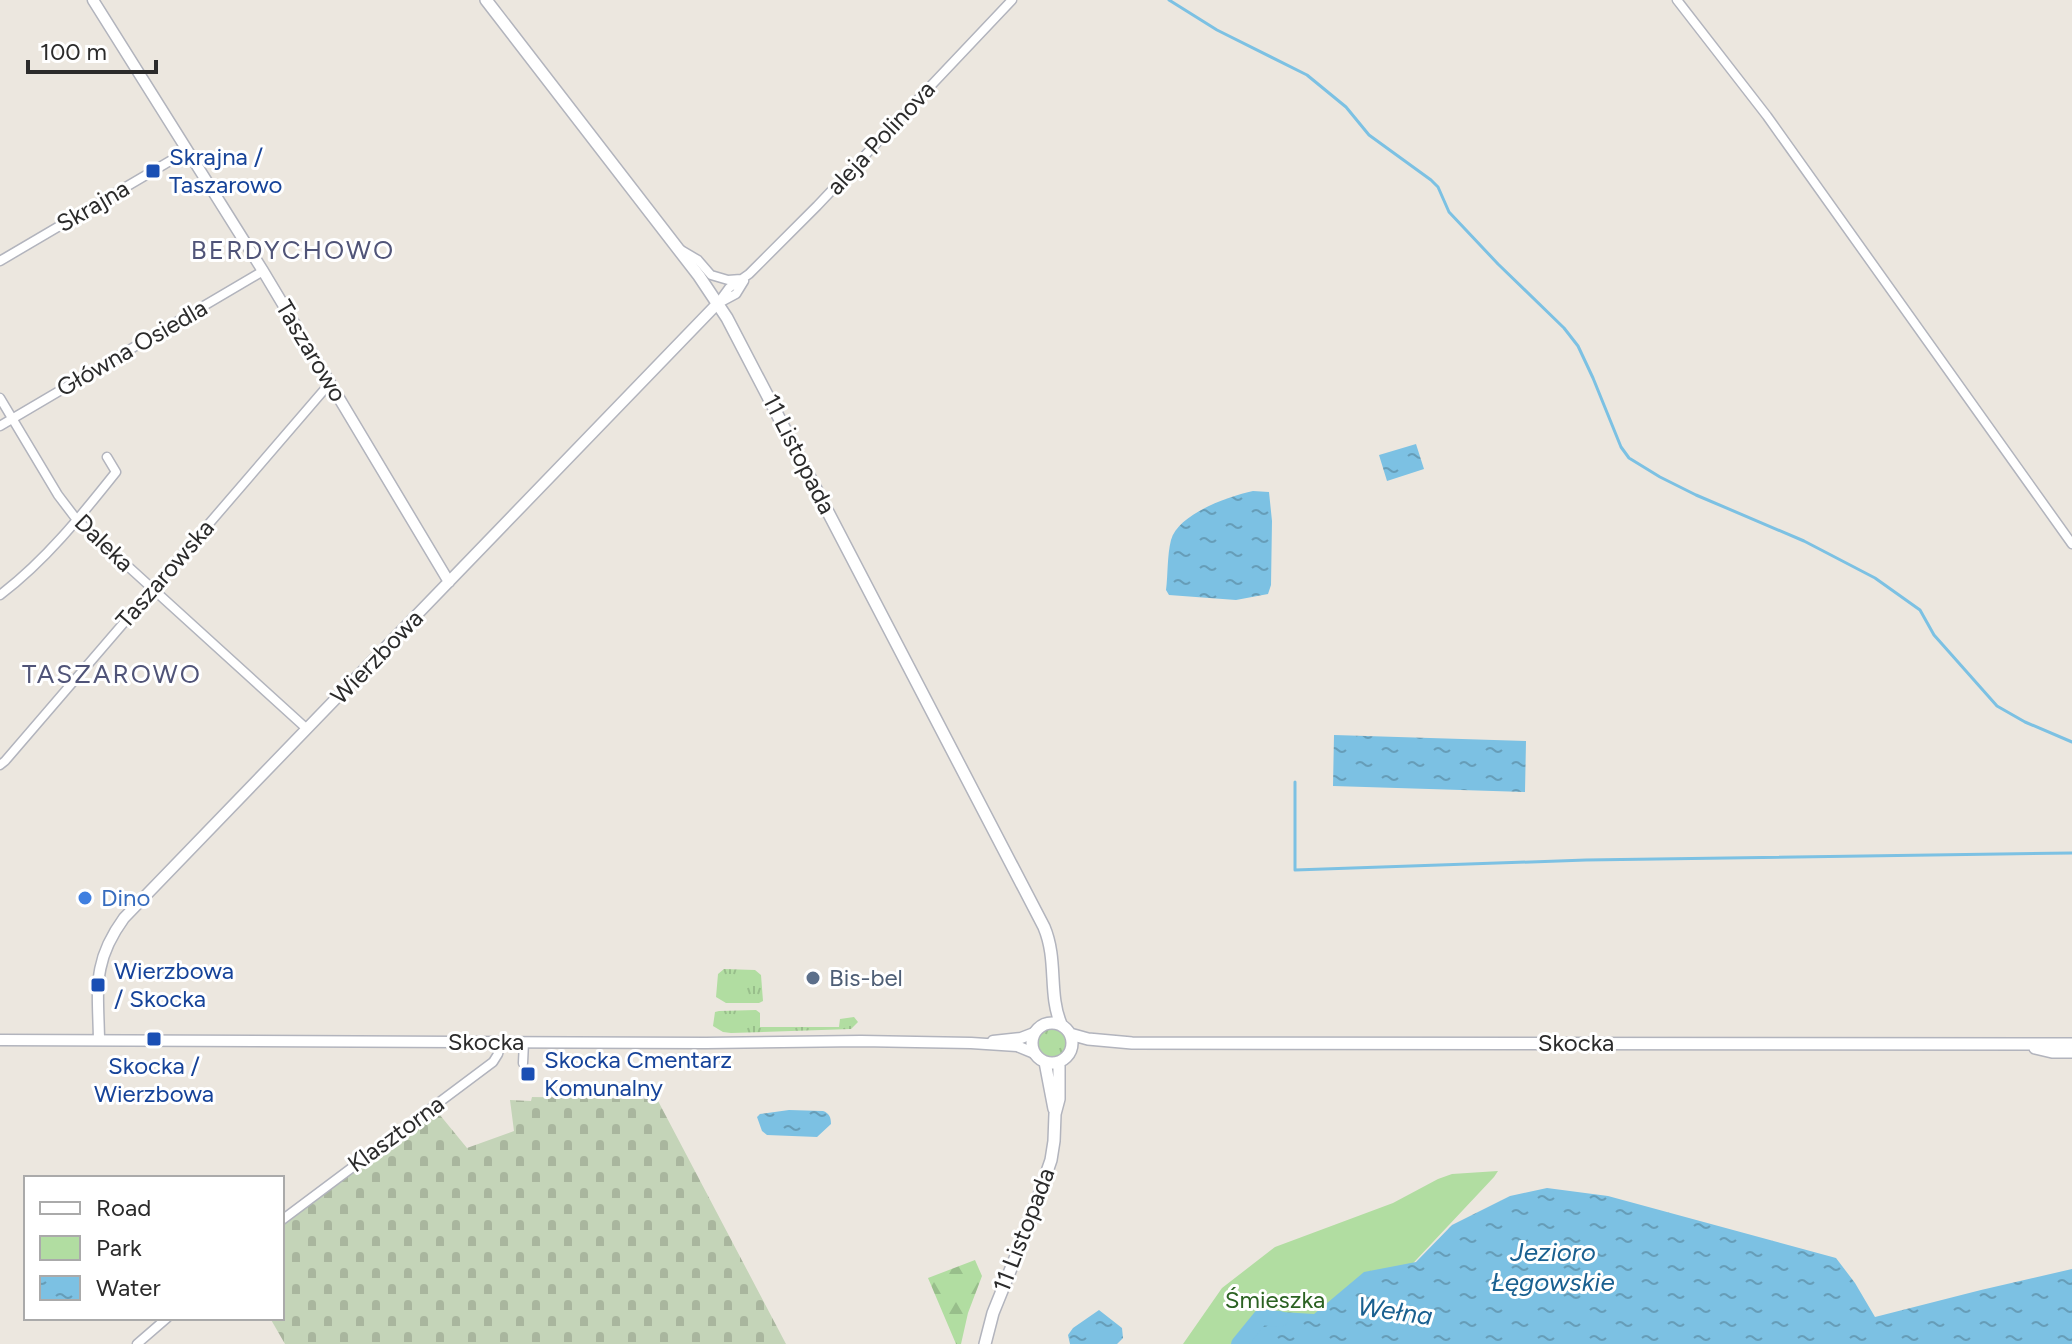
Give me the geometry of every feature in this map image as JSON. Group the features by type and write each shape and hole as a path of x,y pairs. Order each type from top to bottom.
{"main road":[{"name":"11 Listopada","path":"486,0 718,303 1044,927 1054,961 1055,1004 1061,1024"},
{"name":"11 Listopada","path":"1038,1028 1048,1010 1050,947"},
{"path":"1061,1024 1072,1040 1070,1053 1059,1062 1045,1062 1034,1053 1032,1047 1038,1028 1061,1024"},
{"name":"Skocka","path":"1070,1034 1132,1043 2019,1044"},
{"name":"Skocka","path":"1070,1053 1091,1047 1132,1043"},
{"path":"2019,1044 2072,1044"},
{"path":"2019,1044 2052,1052 2072,1052"},
{"name":"11 Listopada","path":"1045,1062 1055,1114"},
{"name":"11 Listopada","path":"985,1344 993,1313 1051,1160 1059,1099 1059,1062"}],"street":[{"name":"Taszarowo","path":"93,0 263,271 449,582"},
{"name":"aleja Polinova","path":"718,303 736,294 745,276 817,206 1012,0"},
{"path":"1677,0 1767,116 2072,544"},
{"name":"Skrajna","path":"0,261 187,151"},
{"path":"677,248 698,260 711,275 728,280 745,276"},
{"name":"Główna Osiedla","path":"0,426 263,271"},
{"name":"Wierzbowa","path":"99,1039 99,967 112,934 718,303"},
{"name":"Taszarowska","path":"0,765 330,383"},
{"name":"Daleka","path":"0,398 58,495 77,520 307,729"},
{"path":"0,595 24,575 77,520 116,472 107,457"},
{"name":"Skocka","path":"971,1043 1021,1038 1038,1028"},
{"name":"Skocka","path":"0,1040 861,1041 1017,1046 1034,1053"},
{"name":"Klasztorna","path":"284,1219 493,1062 501,1042"},
{"path":"523,1063 524,1042"},
{"path":"137,1344 165,1320"}],"green space":[{"path":"724,969 755,970 761,975 763,1001 726,1003 716,997 718,974"},
{"path":"756,1010 760,1013 760,1027 839,1027 840,1019 854,1017 858,1022 851,1029 731,1033 713,1026 715,1012"},
{"path":"1052,1028 1063,1032 1067,1043 1063,1054 1052,1058 1041,1054 1037,1043 1041,1032"},
{"path":"532,1097 657,1099 786,1344 285,1344 271,1320 284,1320 284,1223 435,1109 467,1148 514,1131 510,1100 531,1101"},
{"name":"Śmieszka","path":"1498,1171 1402,1275 1304,1344 1183,1344 1222,1288 1275,1247 1393,1203 1452,1174"},
{"path":"975,1260 982,1276 968,1313 961,1344 956,1344 928,1278"}],"water":[{"path":"1416,444 1424,469 1387,481 1379,455"},
{"path":"1253,491 1269,492 1272,521 1271,585 1268,594 1236,600 1169,595 1166,590 1171,540 1183,522 1206,508"},
{"path":"1334,735 1526,741 1525,792 1333,786"},
{"path":"789,1110 823,1111 829,1116 831,1124 817,1137 767,1135 762,1131 757,1117 760,1114"},
{"name":"Jezioro Łęgowskie","path":"1547,1188 1608,1196 1836,1258 1875,1317 2072,1269 2072,1344 1240,1344 1267,1311 1314,1314 1364,1272 1416,1262 1452,1225 1510,1196"},
{"path":"1099,1310 1122,1328 1123,1338 1117,1344 1070,1344 1068,1335 1073,1328"}],"waterway":[{"path":"1169,0 1217,30 1307,75 1346,107 1369,135 1431,180 1438,187 1449,212 1578,346 1621,447 1629,458 1696,495 1804,541 1875,578 1920,610 1934,635 1997,706 2072,742"},
{"path":"1295,782 1295,870 1586,860 2072,853"},
{"name":"Wełna","path":"1239,1344 1261,1317 1280,1319"}],"place":[{"name":"Skrajna / Taszarowo","path":"153,171"},
{"name":"Dino","path":"85,898"},
{"name":"Bis-bel","path":"813,978"},
{"name":"Wierzbowa / Skocka","path":"98,985"},
{"name":"Skocka / Wierzbowa","path":"154,1039"},
{"name":"Skocka Cmentarz Komunalny","path":"528,1074"}],"district":[{"name":"BERDYCHOWO","path":"293,250"},
{"name":"TASZAROWO","path":"112,674"}]}
